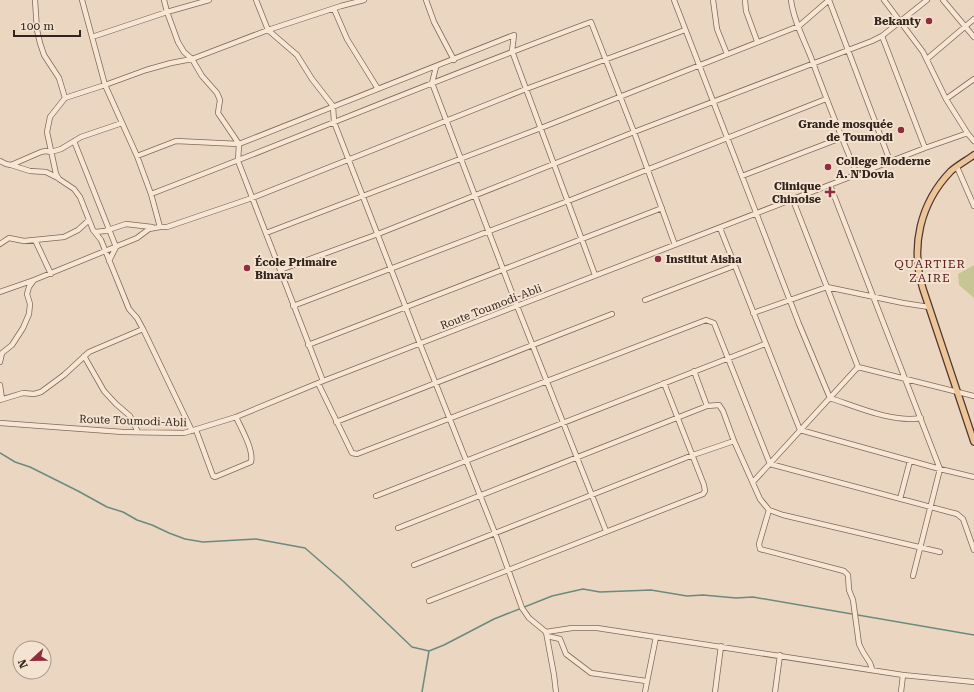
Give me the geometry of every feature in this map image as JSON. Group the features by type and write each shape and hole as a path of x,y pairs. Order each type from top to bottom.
{"main road":[{"path":"974,155 957,167 932,197 923,216 918,234 917,253 919,275 974,442"}],"street":[{"path":"35,0 37,30 40,43 44,55 59,78 65,98"},
{"path":"82,0 105,85 137,156 151,194 160,227"},
{"path":"164,0 166,12 178,42 184,52 192,59 202,76 217,93 220,100 218,113 239,144 238,161 336,422 352,453 357,454 706,320 714,323 770,464"},
{"path":"92,37 166,12 209,0"},
{"path":"256,0 268,30 297,55 312,80 333,106 334,122 495,533 525,614 546,634 560,639 565,652 574,661 591,673 646,681"},
{"path":"339,0 340,6"},
{"path":"59,179 56,174 47,132 50,118 65,98 146,70 192,59 268,30 340,6 364,0"},
{"path":"426,0 434,22 454,60"},
{"path":"674,0 700,64 756,214 830,398 876,413 903,419 921,418"},
{"path":"713,0 717,28 727,54"},
{"path":"745,0 746,11 757,41"},
{"path":"791,0 826,99 857,174"},
{"path":"266,233 540,128 757,41 799,26 829,0 890,161"},
{"path":"884,0 919,45 946,99 974,141"},
{"path":"280,270 378,234 713,101 849,50 882,36 927,0"},
{"path":"943,0 974,37"},
{"path":"334,8 347,39 378,89"},
{"path":"927,59 974,19"},
{"path":"151,194 238,161 512,51 591,22 634,132 675,244"},
{"path":"0,292 51,274 116,247 137,238 153,228 167,227 252,198 526,89 685,30"},
{"path":"137,156 176,141 239,144 514,35 512,51 595,275"},
{"path":"882,36 925,148"},
{"path":"436,67 432,83 517,306 606,531"},
{"path":"946,99 974,79"},
{"path":"293,306 489,232 728,139 826,99"},
{"path":"11,165 41,152 51,152 65,147 81,137 122,123"},
{"name":"Route Toumodi-Abli","path":"0,424 138,432 175,433 194,430 236,417 321,382 675,244 793,200 890,161 963,134 968,134"},
{"path":"742,176 841,138"},
{"path":"74,141 116,247 109,261"},
{"path":"0,161 30,171 46,172 59,179 76,192 83,203 89,220 106,251 130,309 143,328 194,430 213,476 215,477 251,462 252,459 248,445 236,417"},
{"path":"957,167 974,206"},
{"path":"830,185 940,469 913,576"},
{"path":"793,200 858,367"},
{"path":"308,345 662,208"},
{"path":"0,244 9,238 24,241 64,238 78,230 89,220"},
{"path":"95,232 102,232 126,224 153,228"},
{"path":"720,228 800,430"},
{"path":"35,240 51,274"},
{"path":"645,300 734,266"},
{"path":"0,362 1,354 12,345 26,321 30,309 27,294 29,287 34,280"},
{"path":"753,313 827,287 902,303 929,307"},
{"path":"336,422 612,314"},
{"path":"0,385 1,399 23,393 34,394 41,392 64,375 84,356 95,349 143,328"},
{"path":"376,496 765,344"},
{"path":"84,356 104,391 130,416 138,432"},
{"path":"858,367 974,396"},
{"path":"753,482 858,367"},
{"path":"694,371 707,406"},
{"path":"429,601 703,494 705,488 664,383"},
{"path":"398,528 707,406 716,405 721,407 734,441 760,499 769,510 783,515 940,552"},
{"path":"800,430 910,461 974,477"},
{"path":"414,565 693,455 734,441"},
{"path":"900,499 910,461"},
{"path":"770,464 957,514 962,517 974,550"},
{"path":"769,510 759,544 760,549 844,571 848,575 849,588 854,603 860,644 863,652 870,662 872,669"},
{"path":"546,634 572,628 597,628 903,674 974,682"},
{"path":"546,634 556,692"},
{"path":"645,692 656,636"},
{"path":"715,692 721,646"},
{"path":"775,692 780,655"},
{"path":"901,692 903,674"}],"shaded area":[{"path":"974,265 974,298 959,285 958,274"}],"waterway":[{"path":"0,453 15,462 30,467 107,507 123,512 137,520 185,539 203,542 256,539 305,548 343,581 412,647 429,651 444,645 494,619 552,596 583,589 600,592 651,590 687,596 703,595 736,598 753,597 974,635"},
{"path":"422,692 429,651"}],"place":[{"name":"Bekanty","path":"929,21"},
{"name":"Grande mosquée de Toumodi","path":"901,130"},
{"name":"College Moderne A. N'Dovia","path":"828,167"},
{"name":"Clinique Chinoise","path":"830,192"},
{"name":"Institut Aisha","path":"658,259"},
{"name":"École Primaire Binava","path":"247,268"}],"district":[{"name":"QUARTIER ZAIRE","path":"930,271"}]}
